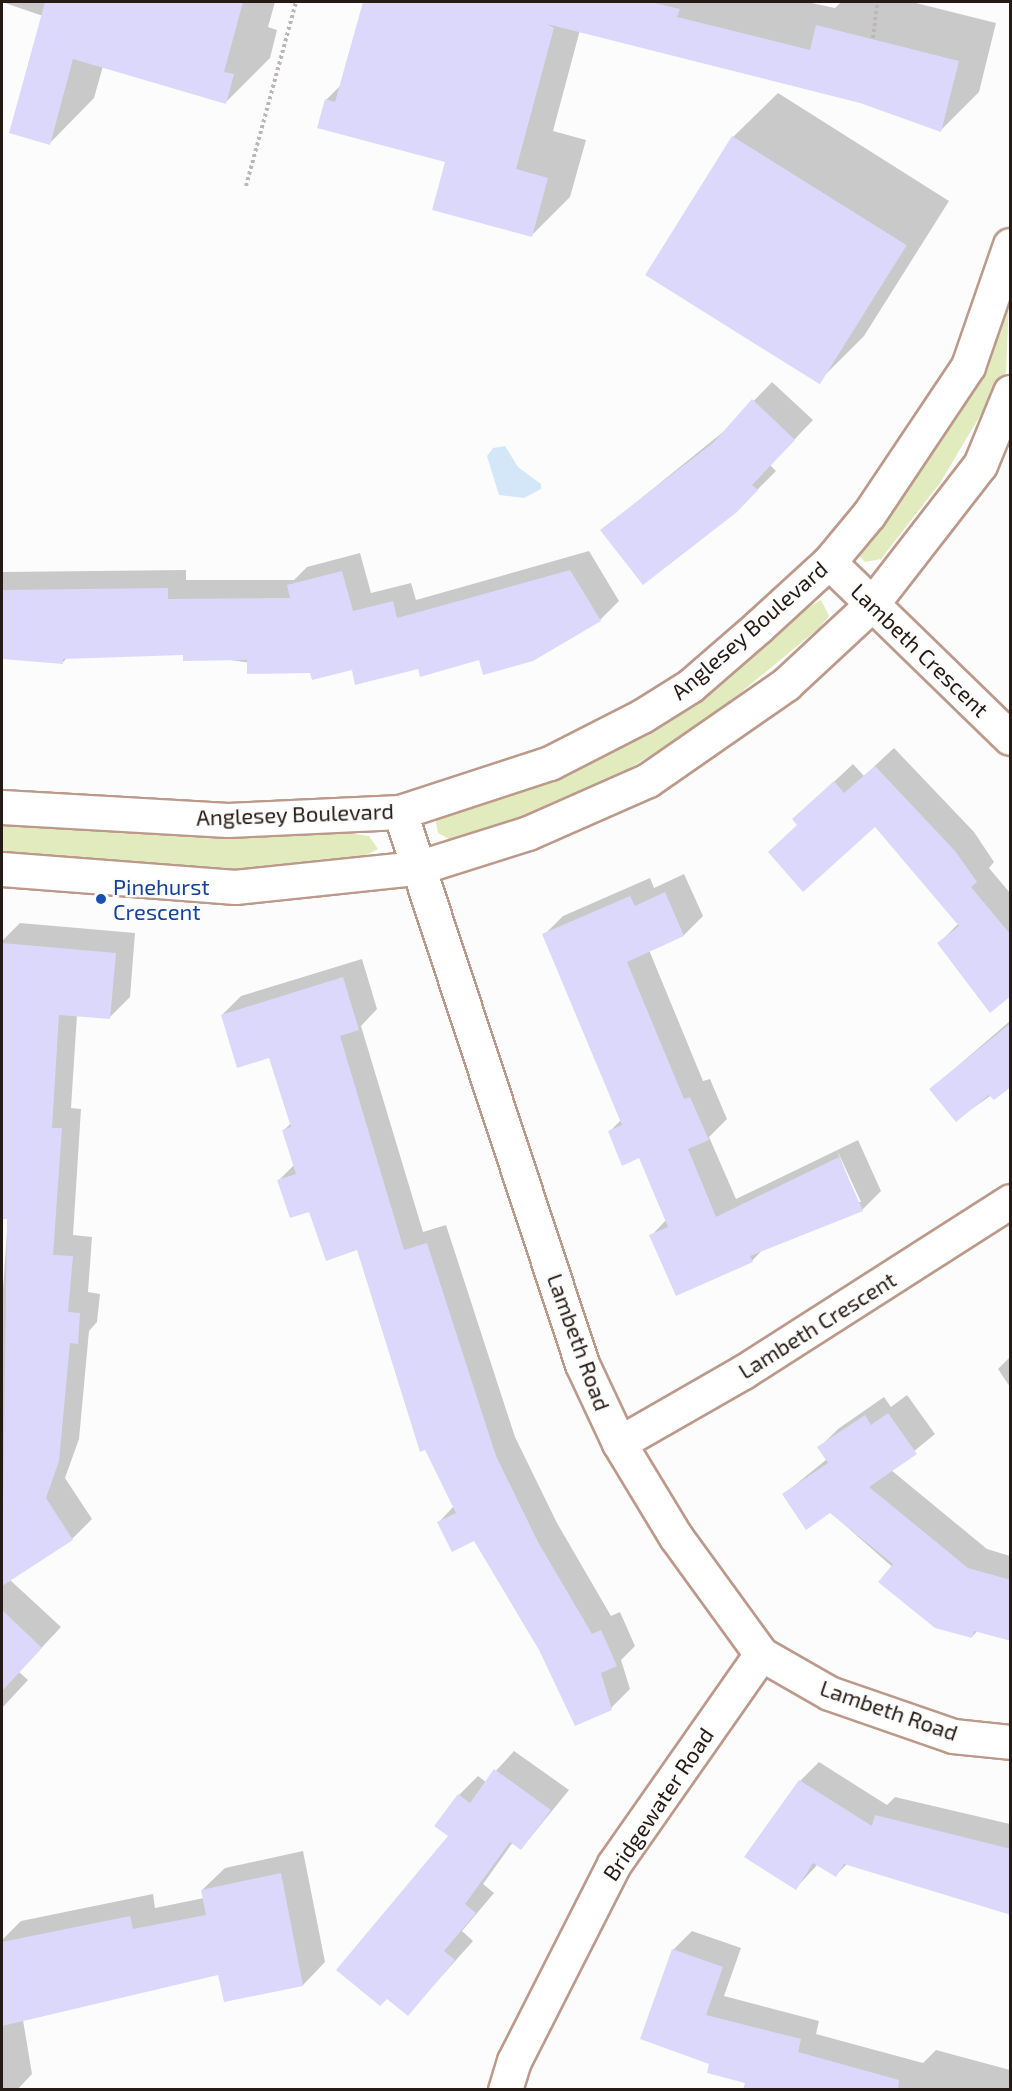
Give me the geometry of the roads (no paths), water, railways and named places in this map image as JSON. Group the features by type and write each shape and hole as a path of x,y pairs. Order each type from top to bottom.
{"street":[{"name":"Anglesey Boulevard","path":"2,807 228,820 400,812 550,763 642,716 690,686 829,562 869,514 969,366 1011,245"},
{"path":"2,869 235,886 417,868 528,833 648,780 786,684 872,604 980,465 1011,392"},
{"name":"Lambeth Crescent","path":"829,562 1011,738"},
{"name":"Lambeth Road","path":"400,812 582,1364 619,1443 676,1537 761,1654 829,1693 953,1736 1011,1743"},
{"name":"Lambeth Crescent","path":"619,1443 743,1372 1011,1201"},
{"name":"Bridgewater Road","path":"505,2090 514,2061 614,1864 761,1654"}],"water":[{"path":"505,446 518,467 541,484 541,489 524,498 499,495 487,456 493,448"}],"place":[{"name":"Pinehurst Crescent","path":"101,899"}]}
